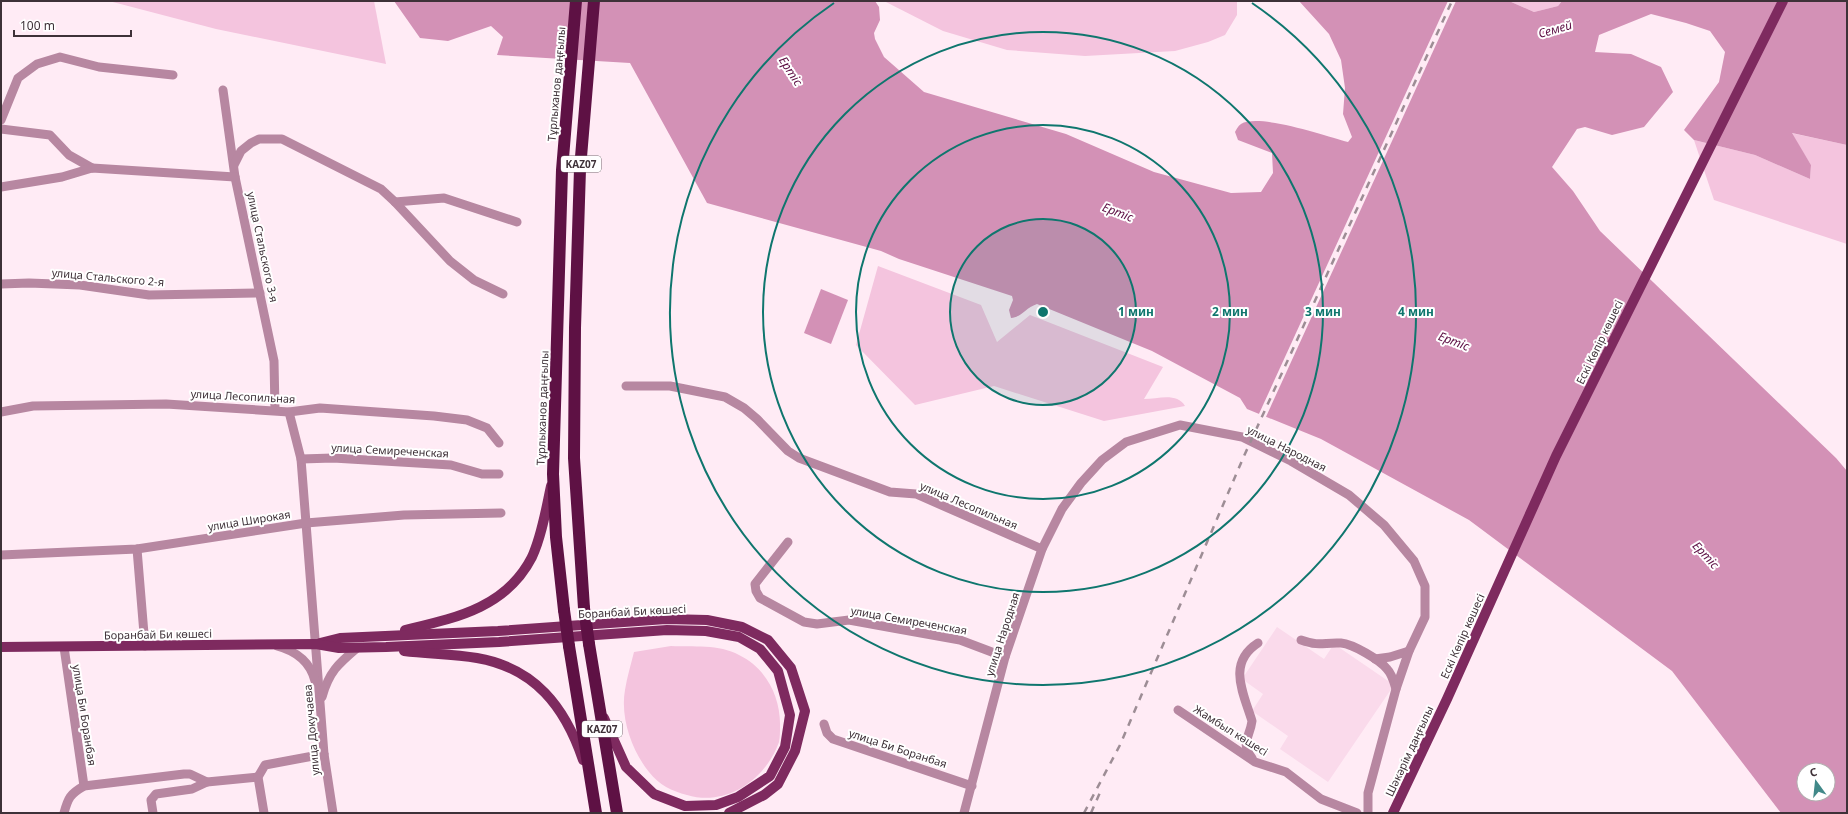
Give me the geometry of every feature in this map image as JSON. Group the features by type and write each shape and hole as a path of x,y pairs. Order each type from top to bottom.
{"highway":[{"name":"Тұрлыханов даңғылы","path":"576,1 562,170 554,474 556,537 568,646 596,813"},
{"name":"KAZ07","path":"594,1 580,169 574,328 574,458 584,608 617,813"}],"main road":[{"name":"Ескі Көпір көшесі","path":"1447,699 1556,456 1783,1"},
{"path":"383,635 459,617 494,600 516,582 532,556 544,521 554,474"},
{"name":"Боранбай Би көшесі","path":"316,644 340,638 498,631 666,619 707,620 742,627 768,640 791,668 805,711 795,751 778,784 764,795 729,813"},
{"name":"Боранбай Би көшесі","path":"1,647 316,644 339,648 357,648 498,642 667,630 706,631 738,637 760,649 778,671 790,715 784,747 770,776 738,798 716,805 685,806 654,794 626,767 599,707"},
{"path":"386,647 404,651 477,658 506,666 530,678 550,696 564,716 578,742 592,786"},
{"name":"Шәкәрім даңғылы","path":"1393,813 1447,699"}],"street":[{"path":"1,120 18,78 37,64 60,57 99,67 173,75"},
{"name":"улица Стальского 3-я","path":"223,90 235,177 274,361 275,410"},
{"path":"1,129 50,135 69,155 92,168"},
{"path":"234,165 241,151 251,143 259,139 282,139 381,189 450,261 474,280 503,294"},
{"path":"1,186 62,178 92,168 235,177"},
{"path":"395,202 444,198 517,222"},
{"name":"улица Стальского 2-я","path":"1,284 29,283 80,285 149,295 260,293"},
{"name":"улица Лесопильная","path":"626,386 670,386 724,398 744,408 757,419 788,451 799,458 890,492 916,494 1042,549"},
{"name":"улица Лесопильная","path":"1,412 33,406 166,404 289,412 320,408 434,416 467,420 487,428 499,443"},
{"path":"289,412 301,459 316,644"},
{"name":"улица Народная","path":"964,813 1005,657 1042,549 1062,509 1081,483 1102,460 1126,442 1180,425 1242,437 1291,461 1349,495 1384,525 1414,561 1425,586 1426,617 1409,651 1396,689 1368,793 1368,813"},
{"name":"улица Семиреченская","path":"301,459 333,458 451,465 482,474 500,474"},
{"name":"улица Широкая","path":"1,555 137,549 306,523 404,515 501,513"},
{"name":"улица Семиреченская","path":"788,542 755,584 756,592 760,598 804,622 818,624 849,620 960,640 1005,657"},
{"path":"137,549 145,646"},
{"path":"1301,640 1314,645 1341,643 1350,645 1375,659 1387,669 1396,689"},
{"path":"1255,762 1248,752 1245,743 1252,721 1239,677 1239,668 1242,659 1247,652 1258,643"},
{"path":"270,644 291,650 302,658 310,667 314,677 320,704"},
{"name":"улица Докучаева","path":"316,644 324,754 333,813"},
{"name":"улица Би Боранбая","path":"64,647 84,786"},
{"path":"320,704 326,681 338,664 357,648"},
{"path":"1375,659 1390,658 1409,651"},
{"name":"Жамбыл көшесі","path":"1178,710 1255,762 1286,772 1321,799 1357,813"},
{"name":"улица Би Боранбая","path":"824,724 827,733 833,739 972,786"},
{"path":"264,813 258,777 265,765 324,754"},
{"path":"64,813 67,802 72,793 84,786 184,774 190,774 207,782"},
{"path":"153,813 151,800 156,794 192,789 207,782 258,777"}],"shaded area":[{"path":"109,1 374,1 386,64 216,29"},
{"path":"884,1 1237,1 1237,15 1225,35 1208,42 1175,51 1085,56 1007,50 943,31"},
{"path":"1509,1 1562,1 1558,6 1534,12"},
{"path":"1791,133 1847,145 1847,244 1714,200 1694,140 1755,155 1810,179 1811,165"},
{"path":"878,266 981,305 997,342 1030,315 1163,367 1144,399 1167,397 1177,399 1185,406 1104,421 994,386 915,405 856,345"},
{"path":"1277,627 1324,659 1334,644 1394,685 1328,782 1280,749 1288,736 1252,711 1263,694 1242,679"},
{"path":"671,646 697,646 731,651 749,661 757,668 764,676 775,694 780,716 779,742 765,768 743,787 730,793 716,797 702,798 676,792 657,781 637,754 629,734 624,712 625,690 634,652"}],"water":[{"path":"394,1 875,1 879,7 880,20 874,33 875,39 884,57 924,92 1066,134 1154,172 1231,193 1261,192 1273,173 1272,153 1238,140 1235,132 1241,124 1250,121 1277,123 1348,142 1352,137 1343,114 1345,88 1341,60 1329,34 1299,1 1509,1 1534,12 1558,6 1562,1 1847,1 1847,145 1792,133 1811,165 1810,179 1755,155 1694,140 1684,130 1719,82 1725,52 1710,31 1651,14 1599,35 1595,52 1631,54 1661,67 1673,92 1644,127 1612,135 1585,127 1577,129 1552,167 1573,191 1600,231 1836,458 1847,471 1847,813 1781,813 1672,671 1469,520 1321,439 1247,409 1240,398 1152,351 1037,304 1018,316 1011,318 1009,310 1013,300 1012,296 899,259 881,251 707,203 630,63 497,55 503,37 491,26 448,41 420,38"},
{"path":"821,289 848,300 831,344 804,333"}],"pier":[{"path":"1448,1 1456,1 1265,419 1258,416"}],"railway":[{"path":"1084,813 1120,745 1244,456 1452,1"},
{"path":"1091,813 1102,788"}],"water label":[{"name":"Семей","path":"1555,29"},
{"name":"Ертіс","path":"791,71"},
{"name":"Ертіс","path":"1118,212"},
{"name":"Ертіс","path":"1454,341"},
{"name":"Ертіс","path":"1706,555"}]}
